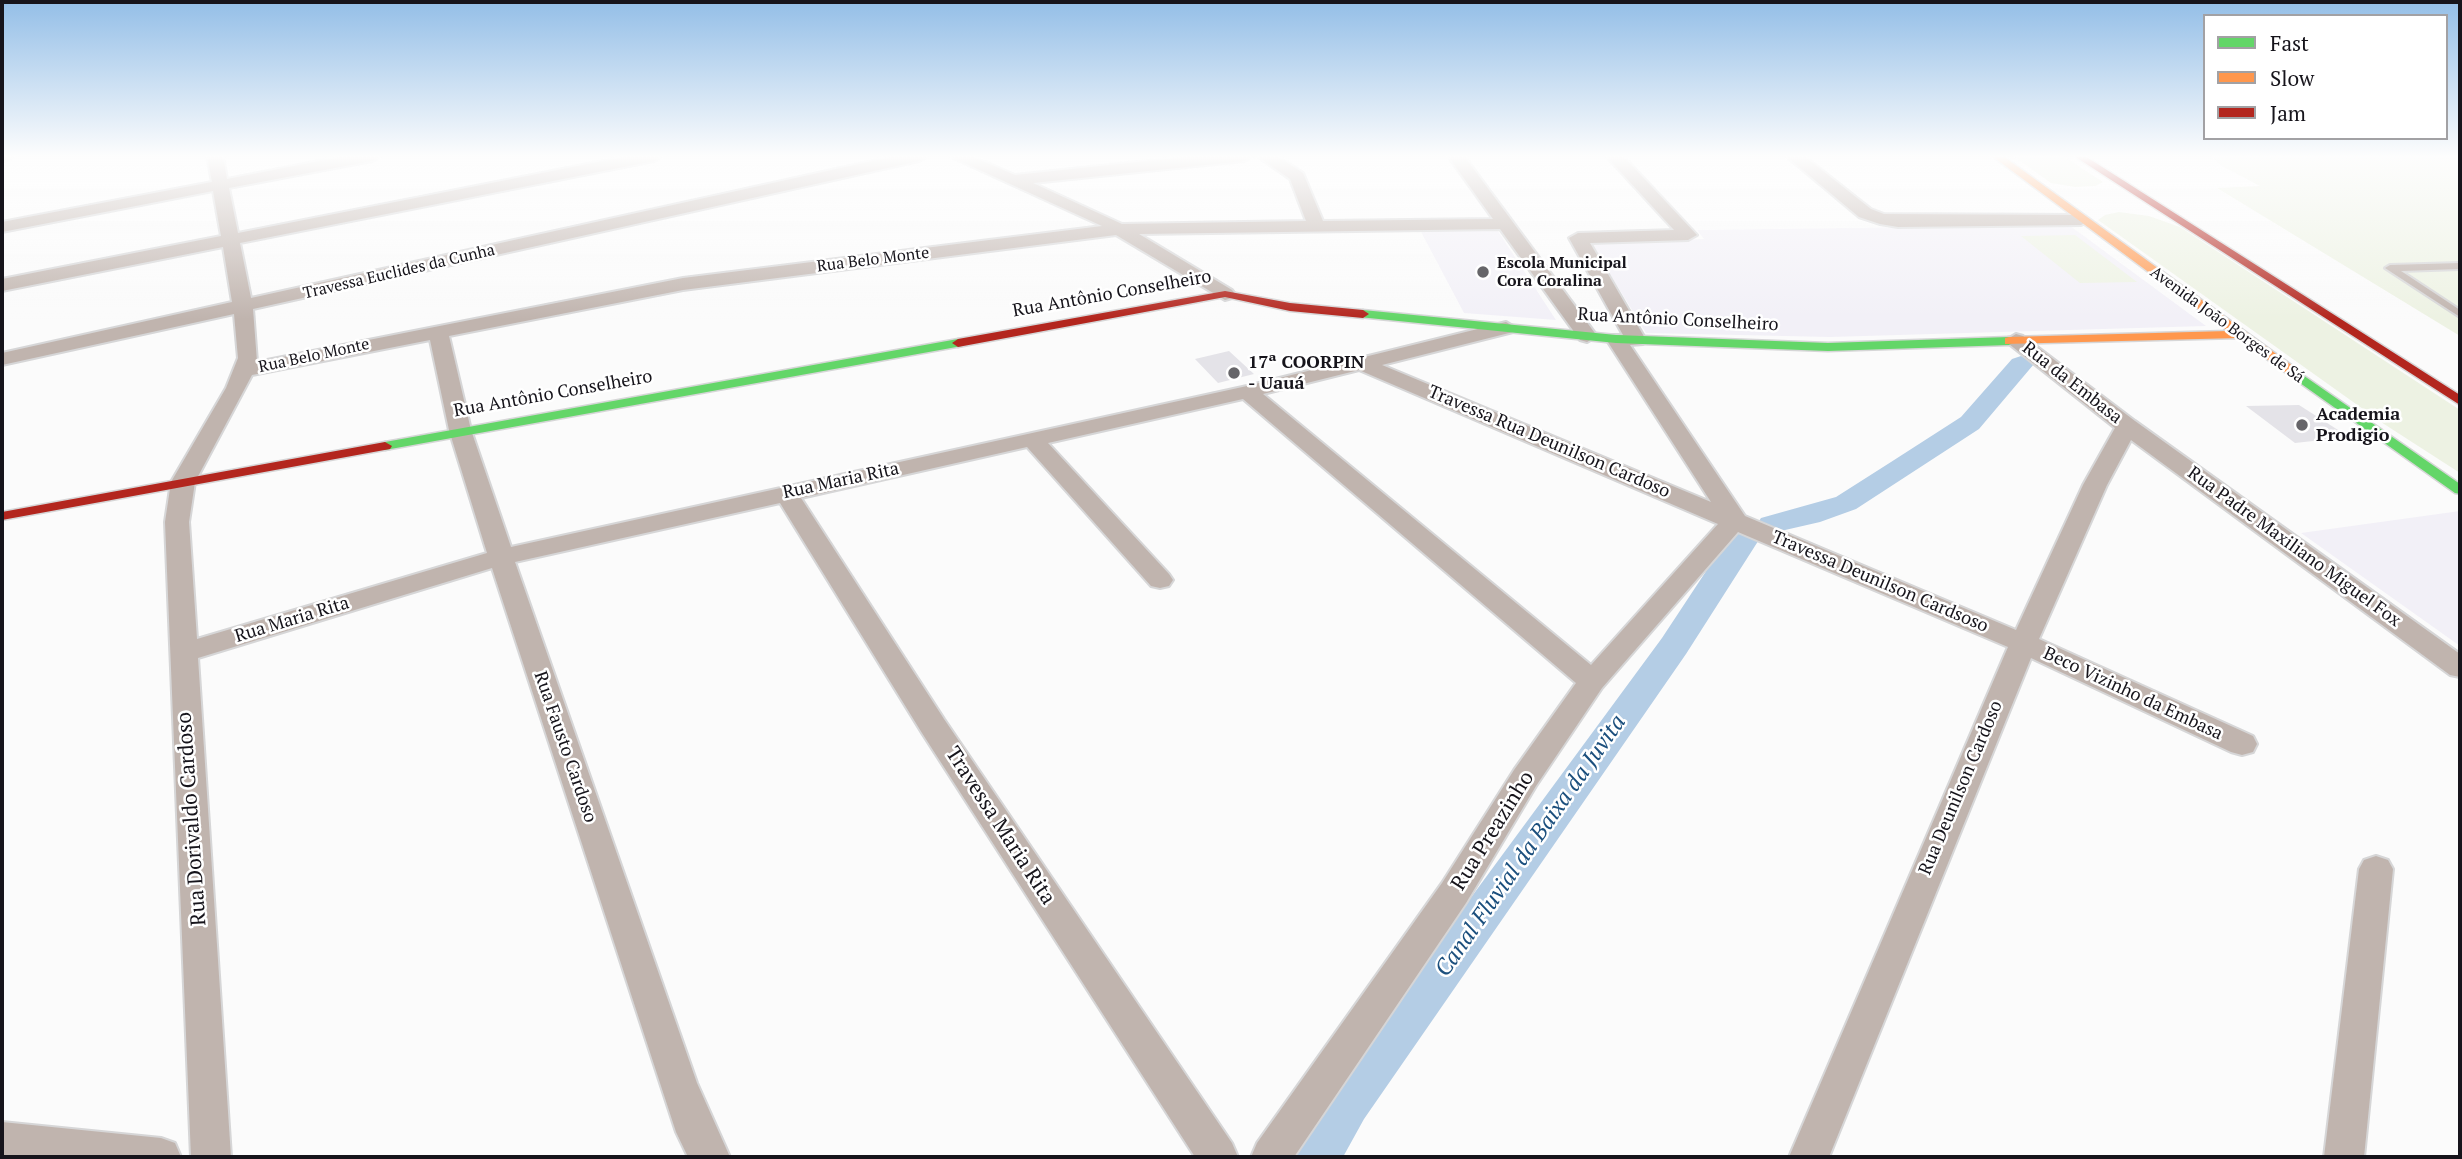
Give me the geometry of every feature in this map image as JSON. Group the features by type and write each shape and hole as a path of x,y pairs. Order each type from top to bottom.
{"street":[{"path":"2,227 92,210"},
{"path":"183,482 246,370 248,345 243,307 224,210"},
{"path":"2,285 380,210"},
{"name":"Travessa Euclides da Cunha","path":"2,359 677,210"},
{"path":"1080,210 1122,229 1225,294"},
{"path":"1311,210 1316,226"},
{"path":"1497,210 1587,336"},
{"path":"1665,210 1688,235 1578,238 1626,340 1735,520"},
{"path":"1861,210 1888,221 2081,220 2099,212"},
{"name":"Avenida João Borges de Sá","path":"2068,210 2349,414 2460,490"},
{"path":"2130,210 2169,215"},
{"path":"2162,210 2460,401"},
{"name":"Rua Belo Monte","path":"246,370 683,284 1122,229 1508,224"},
{"name":"Rua Antônio Conselheiro","path":"2,516 460,430 1225,294 1290,307 1626,340 1828,347 2242,334"},
{"name":"Rua Maria Rita","path":"182,653 501,557 785,492 1247,392 1506,328"},
{"name":"Rua Fausto Cardoso","path":"438,331 460,430 501,557 678,1083 696,1132 710,1157"},
{"name":"Rua da Embasa","path":"2016,340 2127,426"},
{"name":"Travessa Rua Deunilson Cardoso","path":"1362,364 1735,520"},
{"path":"1247,392 1591,681"},
{"name":"Rua Deunilson Cardoso","path":"1809,1157 1996,704 2095,485 2127,426"},
{"name":"Rua Padre Maxiliano Miguel Fox","path":"2127,426 2460,668"},
{"path":"1033,440 1160,580"},
{"name":"Rua Dorivaldo Cardoso","path":"183,482 177,522 182,653 195,832 211,1157"},
{"name":"Travessa Maria Rita","path":"785,492 933,726 1218,1157"},
{"name":"Travessa Deunilson Cardsoso","path":"1735,520 2025,644"},
{"name":"Rua Preazinho","path":"1271,1157 1454,893 1525,778 1591,681 1735,520"},
{"name":"Beco Vizinho da Embasa","path":"2025,644 2242,744"},
{"path":"2344,1157 2376,869"},
{"path":"2,1141 161,1157"}],"lane":[{"path":"2460,266 2390,268 2460,314"}],"shaded area":[{"path":"2253,210 2460,210 2460,336"},
{"path":"2119,212 2149,216 2180,227 2460,410 2460,473 2384,424 2098,220 2105,215"},
{"path":"2069,225 2206,326 1830,337 1646,333 1591,243 1704,239 1697,230"},
{"name":"Escola Municipal Cora Coralina","path":"1496,228 1556,320 1464,313 1420,230"},
{"path":"2075,235 2137,282 2080,283 2021,236"},
{"path":"2460,511 2460,646 2301,533"}],"building":[{"path":"1229,351 1254,374 1218,383 1195,359"},
{"name":"Academia Prodigio","path":"2299,405 2349,437 2295,443 2246,406"}],"waterway":[{"name":"Canal Fluvial da Baixa da Juvita","path":"1772,524 1810,516 1846,503 1901,468 1970,423 2021,364"},
{"name":"Canal Fluvial da Baixa da Juvita","path":"1317,1157 1347,1104 1674,646 1747,535"}],"traffic: fast":[{"path":"1363,314 1616,339 1828,347 2009,341"},
{"path":"385,446 958,343"},
{"path":"2297,375 2460,490"}],"traffic: slow":[{"path":"2070,210 2297,375"},
{"path":"2009,341 2242,334"}],"traffic: jam":[{"path":"2162,210 2460,401"},
{"path":"958,343 1225,294 1290,307 1363,314"},
{"path":"2,516 385,446"}],"place":[{"name":"Escola Municipal Cora Coralina","path":"1483,272"},
{"name":"17ª COORPIN - Uauá","path":"1234,373"},
{"name":"Academia Prodigio","path":"2302,425"}]}
